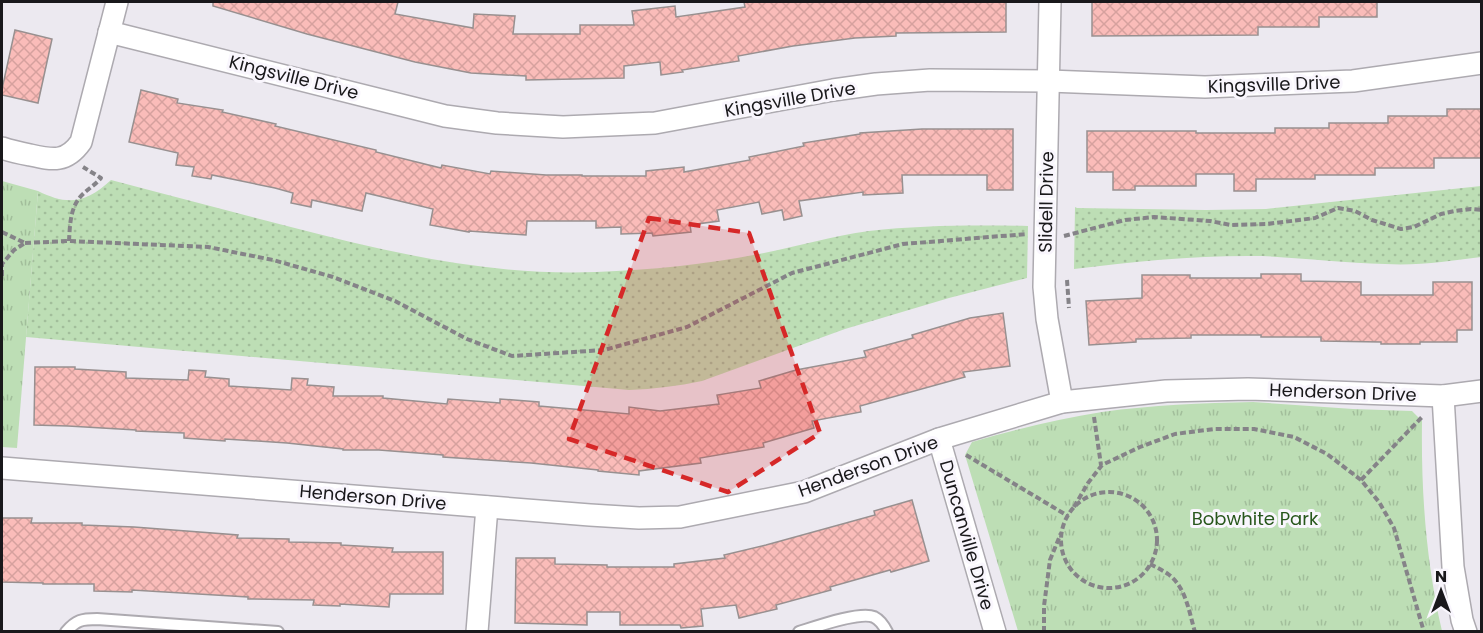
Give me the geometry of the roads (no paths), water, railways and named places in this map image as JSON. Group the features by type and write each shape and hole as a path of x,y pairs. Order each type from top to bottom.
{"street":[{"path":"2,148 48,160 68,156 74,151 81,141 117,2"},
{"name":"Slidell Drive","path":"1050,2 1049,81 1054,236 1044,287 1047,319 1062,402"},
{"name":"Kingsville Drive","path":"109,32 445,116 497,123 563,127 655,123 876,84 930,80 1049,81 1205,87 1353,81 1482,63"},
{"name":"Henderson Drive","path":"2,468 487,507 639,518 680,518 804,492 939,439 1062,402 1166,391 1248,389 1443,396 1482,391"},
{"path":"1443,396 1453,567 1466,632"},
{"name":"Duncanville Drive","path":"939,439 995,632"},
{"path":"477,632 487,507"}],"lane":[{"path":"799,632 851,617 872,616 887,632"},
{"path":"66,632 74,622 83,619 97,619 278,632"}],"park label":[{"name":"Bobwhite Park","path":"1255,518"}]}
